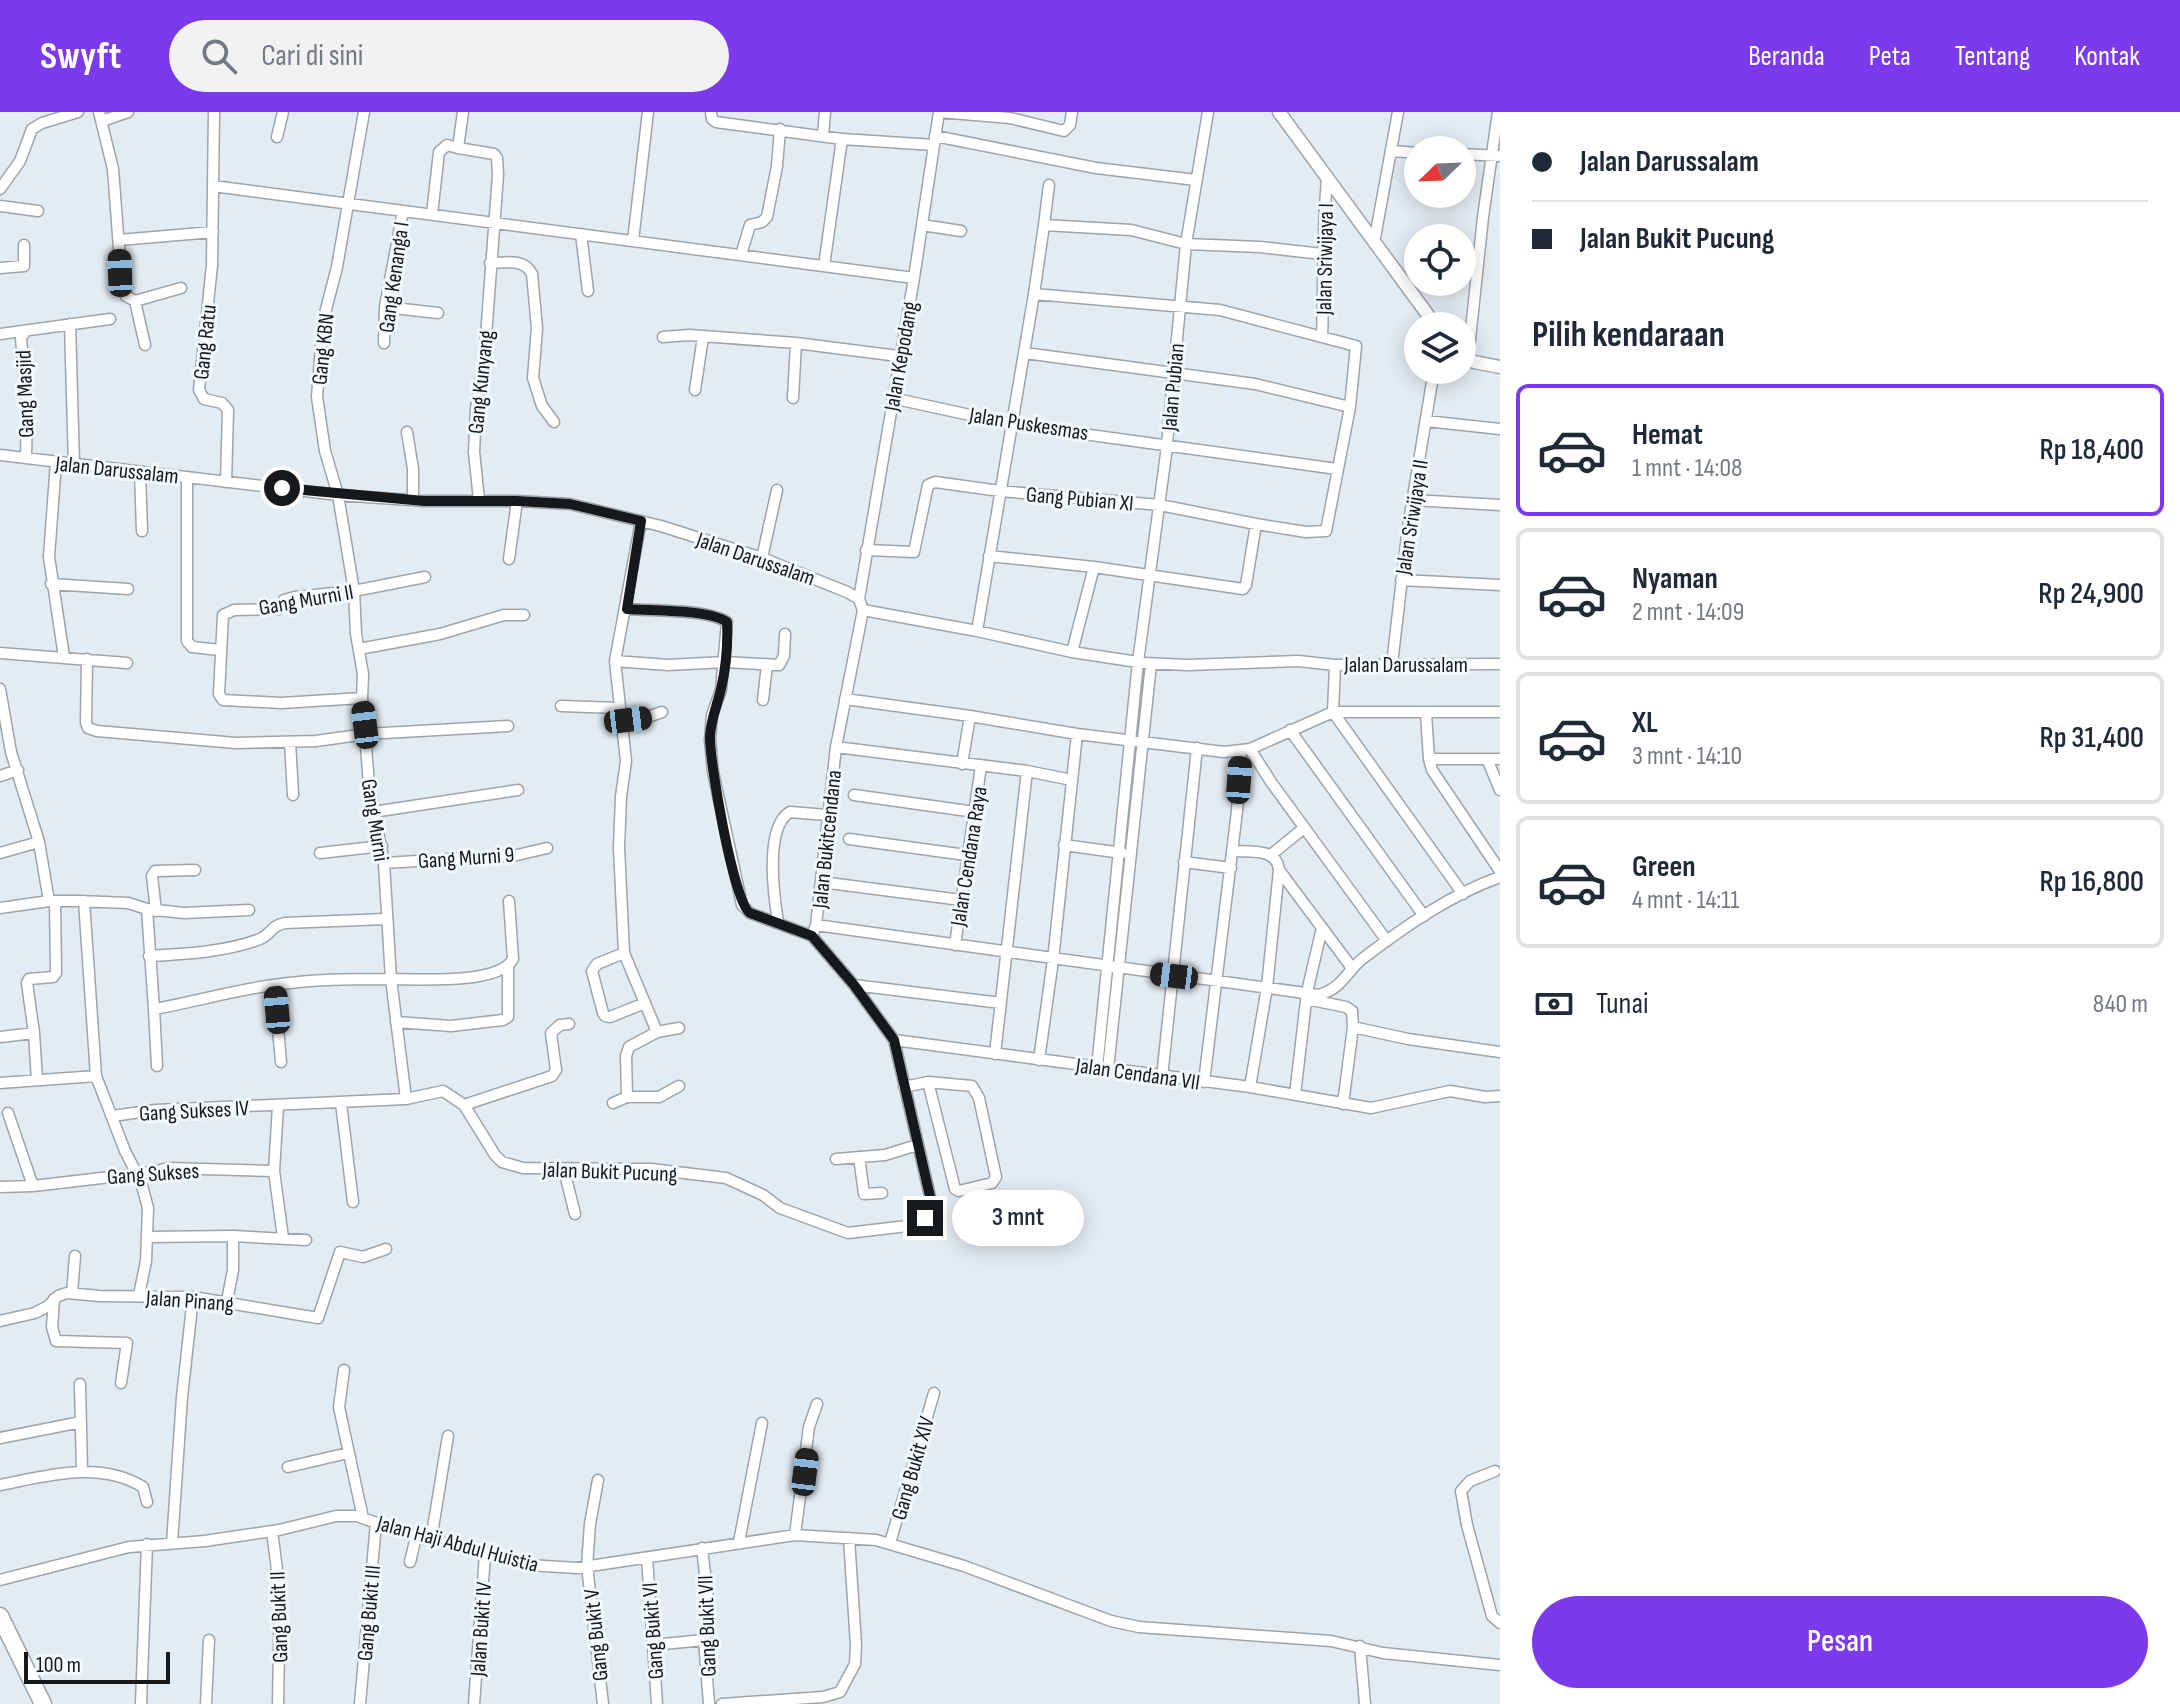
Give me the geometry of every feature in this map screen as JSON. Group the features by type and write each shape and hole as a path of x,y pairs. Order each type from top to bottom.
{"highway":[{"path":"0,1616 43,1704"}],"street":[{"path":"0,189 20,161 32,129 78,112"},
{"path":"128,112 100,116 113,169 122,288 126,296 135,301 181,288"},
{"path":"119,240 213,232 214,112"},
{"path":"277,137 283,112"},
{"name":"Gang KBN","path":"338,495 325,451 317,397 323,321 337,267 364,112"},
{"path":"432,214 439,152 447,145 458,148 463,112"},
{"path":"633,241 648,112"},
{"path":"711,112 716,122 842,139 934,140 1096,168 1196,180"},
{"path":"823,136 825,112"},
{"path":"939,112 1010,118 1064,131 1070,125 1072,112"},
{"name":"Jalan Kepodang","path":"861,605 866,550 914,278 939,112"},
{"path":"1042,124 1044,112"},
{"name":"Jalan Pubian","path":"1113,968 1119,853 1138,662 1160,505 1186,244 1206,112"},
{"path":"1279,112 1426,312"},
{"path":"1374,243 1398,112"},
{"path":"1472,312 1496,156 1498,112"},
{"path":"741,255 750,225 767,217 777,166 780,129"},
{"path":"824,266 842,139"},
{"name":"Gang Kunyang","path":"458,148 491,152 497,158 484,363 476,408 474,452 479,500"},
{"path":"1392,151 1404,152"},
{"path":"1476,155 1496,156"},
{"name":"Jalan Sriwijaya I","path":"1322,337 1322,254 1327,180"},
{"path":"977,631 1025,353 1049,185"},
{"path":"213,186 914,278"},
{"path":"0,206 38,211"},
{"name":"Gang Kenanga I","path":"384,343 385,307 403,211"},
{"path":"922,225 961,231"},
{"path":"1044,225 1131,230 1186,244 1260,247 1322,254"},
{"name":"Gang Ratu","path":"213,232 199,390 204,399 222,403 228,410 226,482"},
{"path":"581,234 588,291"},
{"path":"0,268 24,266 24,245"},
{"path":"490,263 520,263 530,269 537,328 533,378 542,406 554,422"},
{"path":"1034,294 1220,310 1351,344 1357,349 1350,407 1337,469"},
{"path":"135,301 145,345"},
{"path":"385,307 438,313"},
{"path":"0,334 110,319"},
{"path":"70,324 74,465"},
{"name":"Gang Masjid","path":"25,332 21,338 27,404 26,458"},
{"path":"663,337 689,335 796,343 898,356"},
{"path":"695,390 703,337"},
{"path":"793,398 796,343"},
{"path":"1025,353 1255,384 1350,407"},
{"path":"1476,361 1500,367"},
{"name":"Jalan Sriwijaya II","path":"1392,664 1401,580 1432,384"},
{"name":"Jalan Puskesmas","path":"892,398 1011,424 1337,469"},
{"path":"1426,421 1500,429"},
{"path":"407,432 413,469 413,500"},
{"name":"Jalan Darussalam","path":"0,455 338,495 570,504 641,521 762,558 809,575 861,605 1072,652 1151,664 1298,661 1335,665 1500,664"},
{"path":"56,462 49,557 64,657"},
{"name":"Gang Pubian XI","path":"866,550 914,552 928,485 934,482 1160,505 1306,532 1326,531 1337,469"},
{"path":"140,472 142,531"},
{"path":"187,477 187,641 192,647 220,650 219,694 223,700 281,703 362,698"},
{"path":"762,558 777,490"},
{"name":"Gang Murni","path":"338,495 354,591 373,812 384,863 391,979 406,1099"},
{"path":"1413,500 1500,505"},
{"path":"509,559 517,501"},
{"path":"641,521 615,661 619,720 626,761 619,847 624,953 657,1032"},
{"path":"989,556 1149,573 1153,577 1245,588 1256,524"},
{"path":"1072,652 1094,567"},
{"name":"Gang Murni II","path":"220,650 222,619 228,611 279,609 284,600 295,597 354,591 425,577"},
{"path":"1401,580 1500,585"},
{"path":"51,584 128,589"},
{"name":"Jalan Bukitcendana","path":"861,605 836,747 814,931 894,1040 904,1087"},
{"path":"627,609 724,619 728,626 721,690 712,715 710,740 728,853 744,910 814,931 955,945 1218,980 1267,987 1346,1007 1352,1011 1353,1027 1343,1104"},
{"path":"359,649 440,634 504,615 524,615"},
{"path":"615,661 668,665 725,662 781,664 785,634"},
{"path":"0,653 127,663"},
{"path":"87,659 86,723 90,729 207,741 290,742 366,734 508,726"},
{"path":"1102,1069 1113,968 1131,855 1151,664"},
{"path":"763,700 767,665"},
{"path":"1335,665 1333,712 1463,894"},
{"path":"0,689 11,752 39,842 52,901 56,973 53,977 29,979 27,983 37,1080"},
{"path":"845,699 1077,734 1224,752 1246,749 1333,712 1500,712"},
{"path":"561,706 618,708"},
{"path":"619,720 645,718 662,712"},
{"path":"1307,996 1332,991 1352,968 1387,941 1424,916 1500,874 1432,770 1426,713"},
{"path":"962,764 970,716"},
{"path":"1290,730 1424,916"},
{"path":"1039,1060 1077,734"},
{"path":"290,742 293,795"},
{"path":"836,747 1027,771 1072,780"},
{"path":"1162,1077 1197,748"},
{"path":"1246,749 1387,941"},
{"path":"1204,1082 1246,749"},
{"path":"1429,759 1500,759"},
{"path":"1487,759 1500,790"},
{"name":"Jalan Cendana Raya","path":"955,945 981,766"},
{"path":"0,776 18,770"},
{"path":"995,1054 1027,771"},
{"path":"373,812 518,790"},
{"path":"854,795 975,812"},
{"path":"778,922 773,870 780,821 790,812 827,815"},
{"path":"1272,854 1304,828"},
{"path":"849,839 966,855"},
{"path":"0,853 39,842"},
{"path":"1064,845 1131,855"},
{"path":"320,853 382,846"},
{"name":"Gang Murni 9","path":"384,863 493,858 547,848"},
{"path":"1233,851 1272,854 1278,860 1279,870 1267,987 1250,1087"},
{"path":"1184,862 1231,868"},
{"path":"157,1066 149,956 152,876 155,871 195,870"},
{"path":"1279,870 1352,968"},
{"path":"821,882 961,900"},
{"path":"0,908 52,901 84,901 128,903 152,910 197,913 249,910"},
{"path":"84,901 96,1076 141,1182 148,1208 144,1280 139,1295"},
{"path":"396,1022 451,1026 508,1017 508,966 513,959 509,901"},
{"path":"149,956 243,944 262,939 274,925 285,923 386,919"},
{"path":"1295,1095 1307,996 1322,928"},
{"path":"624,953 597,964 592,971 603,1013 610,1017 645,1003"},
{"path":"154,1009 274,985 391,979 438,982 484,974 508,966"},
{"path":"274,985 281,1062"},
{"path":"854,985 1001,1003"},
{"path":"283,1238 274,1171 278,1106 406,1099 443,1091 464,1105 520,1084 552,1076 556,1070 551,1033 560,1025 569,1024"},
{"path":"1353,1027 1408,1039 1500,1052"},
{"path":"627,1097 626,1056 629,1047 657,1032 679,1028"},
{"path":"0,1037 34,1033"},
{"name":"Jalan Cendana VII","path":"894,1040 1250,1087 1371,1108 1450,1091 1485,1097 1500,1096"},
{"path":"0,1083 96,1076"},
{"path":"904,1087 928,1082 961,1083 975,1089 996,1177 992,1183 959,1191 954,1188 928,1082"},
{"path":"613,1103 627,1097 659,1097 679,1086"},
{"name":"Jalan Bukit Pucung","path":"464,1105 502,1162 523,1168 651,1169 726,1178 763,1195 780,1208 848,1233 915,1225 932,1205 904,1087"},
{"path":"341,1103 353,1202"},
{"name":"Gang Sukses IV","path":"112,1116 156,1110 278,1106"},
{"path":"8,1113 33,1186"},
{"path":"836,1159 885,1155 917,1145"},
{"path":"859,1157 864,1194 882,1193"},
{"name":"Gang Sukses","path":"0,1187 33,1186 168,1168 274,1171"},
{"path":"564,1170 575,1214"},
{"path":"148,1237 233,1236 306,1240"},
{"path":"227,1301 233,1270 233,1236"},
{"name":"Jalan Pinang","path":"0,1321 35,1313 54,1299 72,1293 193,1297 318,1318 340,1252 363,1257 386,1249"},
{"path":"72,1293 75,1256"},
{"path":"172,1543 193,1297"},
{"path":"54,1299 52,1327 56,1341 127,1343 121,1383"},
{"path":"344,1370 339,1407 363,1518"},
{"path":"80,1384 82,1471"},
{"name":"Gang Bukit XIV","path":"890,1543 934,1393"},
{"path":"795,1535 809,1427 817,1404"},
{"path":"0,1438 81,1422"},
{"path":"739,1542 762,1423"},
{"path":"431,1540 448,1436"},
{"path":"288,1467 348,1453"},
{"path":"0,1485 82,1471 115,1475 133,1482 143,1487 147,1502"},
{"path":"1495,1471 1470,1481 1461,1491 1492,1616 1500,1623"},
{"name":"Gang Bukit V","path":"598,1480 587,1566 603,1704"},
{"name":"Jalan Haji Abdul Huistia","path":"0,1580 147,1544 205,1541 272,1531 336,1516 363,1518 416,1537 553,1568 647,1558 795,1535 849,1538 890,1543 964,1566 1111,1621 1139,1627 1331,1641 1383,1653 1500,1665"},
{"name":"Gang Bukit III","path":"360,1704 376,1523"},
{"name":"Gang Bukit II","path":"272,1531 280,1593 278,1704"},
{"path":"410,1562 416,1537"},
{"path":"722,1704 823,1697 840,1692 855,1664 849,1538"},
{"path":"141,1704 147,1544"},
{"name":"Gang Bukit VII","path":"702,1548 710,1617 704,1640 709,1704"},
{"name":"Jalan Bukit IV","path":"474,1704 485,1554"},
{"name":"Gang Bukit VI","path":"647,1558 657,1704"},
{"path":"206,1704 209,1640"},
{"path":"653,1645 704,1640"},
{"path":"1360,1646 1365,1704"}],"route":[{"path":"282,488 424,501 570,504 641,521 627,609 704,615 727,622 721,690 712,715 710,740 728,853 744,910 812,936 854,985 894,1040 932,1205 925,1218"}]}
